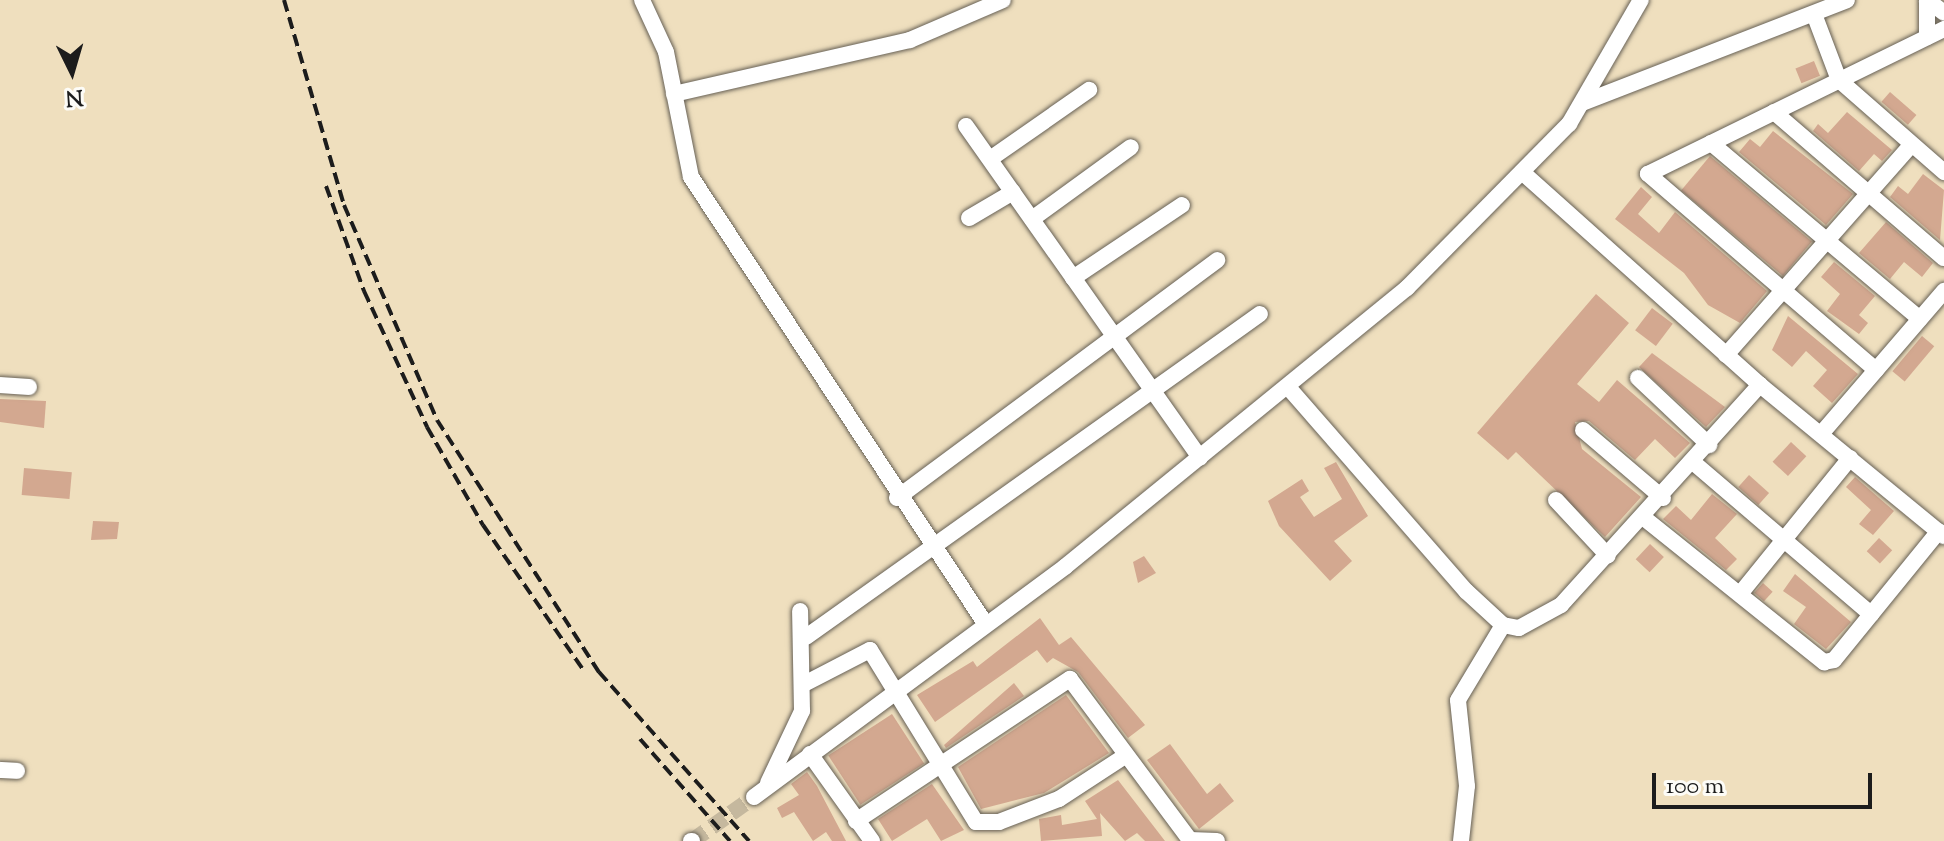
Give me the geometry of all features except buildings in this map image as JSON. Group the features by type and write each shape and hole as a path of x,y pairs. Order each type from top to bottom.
{"street":[{"path":"642,0 666,52 691,177 897,498 985,623"},
{"path":"674,94 910,40 1003,0"},
{"path":"800,611 806,637 806,683 802,711 759,793 1200,458 1407,288 1522,172 1582,103 1641,0"},
{"path":"1582,103 1847,0"},
{"path":"1927,37 1927,0 1944,13"},
{"path":"1814,14 1839,80 1944,172"},
{"path":"1876,370 1648,174 1944,29"},
{"path":"990,159 1089,90"},
{"path":"1774,112 1944,258"},
{"path":"966,126 1200,458"},
{"path":"1711,143 1920,319"},
{"path":"1726,355 1911,145"},
{"path":"1032,219 1131,147"},
{"path":"1522,172 1760,385 1942,534 1824,662 1644,518"},
{"path":"969,218 1013,192"},
{"path":"1073,278 1182,205"},
{"path":"897,498 1217,260"},
{"path":"1821,434 1944,291"},
{"path":"806,637 930,545 1260,314"},
{"path":"1638,378 1709,445"},
{"path":"0,385 29,387"},
{"path":"1288,387 1503,625 1519,628 1561,605 1663,498 1760,385"},
{"path":"1583,430 1663,498"},
{"path":"1740,594 1850,458"},
{"path":"1694,463 1871,614"},
{"path":"1556,500 1608,556"},
{"path":"1461,841 1467,786 1458,700 1503,625"},
{"path":"806,683 870,650 976,822 999,822 1059,799 1125,756"},
{"path":"856,821 1070,679 1190,840 1217,841"},
{"path":"810,754 872,841"}],"tunnel":[{"path":"692,841 754,797"}],"railway":[{"path":"284,0 344,205 437,420 599,672 749,841"},
{"path":"326,186 364,291 427,427 483,525 582,668"},
{"path":"640,739 730,841"}]}
